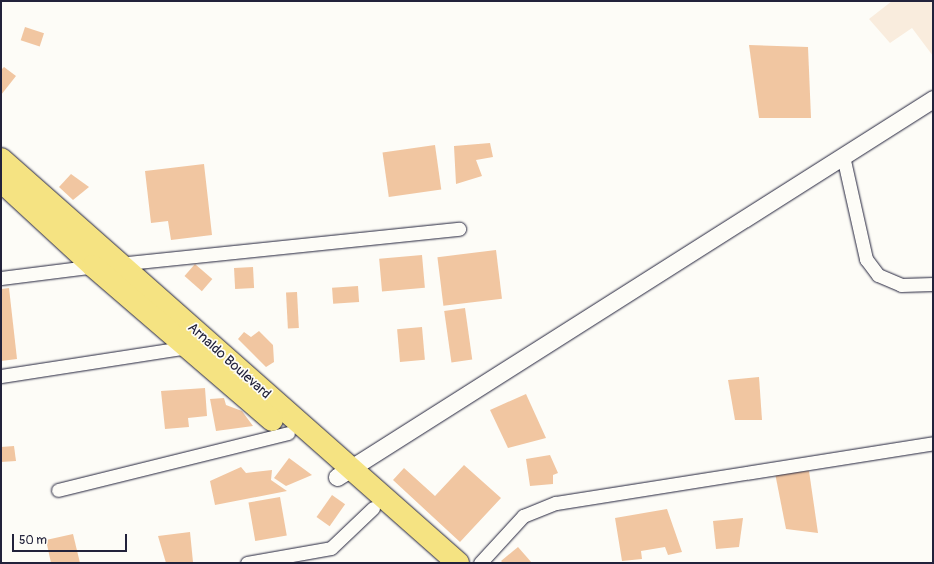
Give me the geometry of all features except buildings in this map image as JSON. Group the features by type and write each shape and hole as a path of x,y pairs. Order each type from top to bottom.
{"highway":[{"name":"Arnaldo Boulevard","path":"3,170 119,264 227,370 288,433 344,473 458,563"},
{"name":"Arnaldo Boulevard","path":"3,170 93,266 188,347 227,370 344,473 373,508 436,563"}],"street":[{"path":"344,473 933,99"},
{"path":"843,156 866,259 878,276 902,285 933,284"},
{"path":"1,278 93,266 459,229"},
{"path":"1,376 188,347"},
{"path":"58,490 288,433"},
{"path":"480,563 523,516 556,503 933,443"},
{"path":"247,563 332,548 373,508"}],"shaded area":[{"path":"892,1 933,1 933,56 912,28 890,43 869,19"}]}
